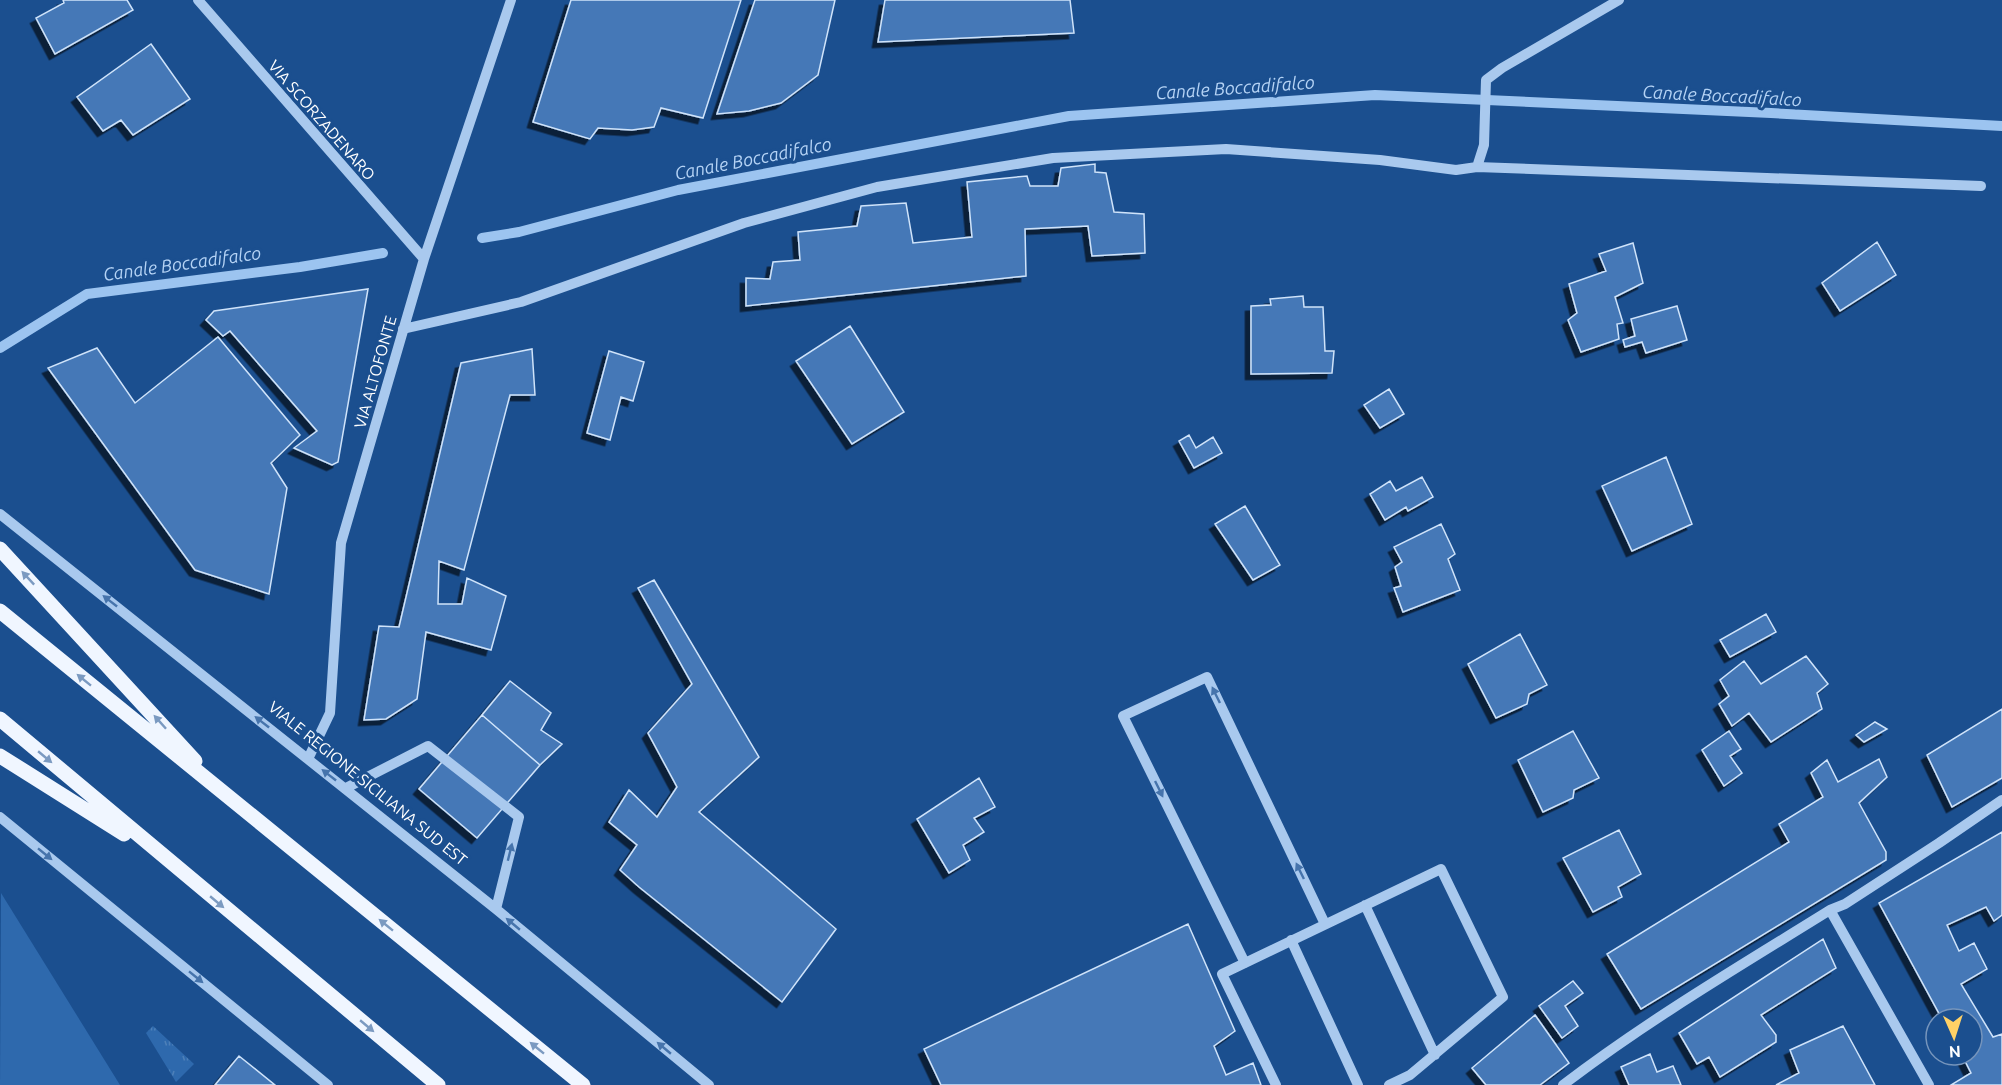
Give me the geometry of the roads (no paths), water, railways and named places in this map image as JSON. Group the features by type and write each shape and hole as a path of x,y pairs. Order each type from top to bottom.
{"main road":[{"path":"0,549 227,796"},
{"path":"0,611 583,1085"},
{"path":"0,719 438,1085"},
{"path":"0,756 172,864"}],"street":[{"name":"VIA SCORZADENARO","path":"198,0 424,259"},
{"name":"VIA ALTOFONTE","path":"308,759 330,713 341,543 424,259 510,0"},
{"path":"1477,167 1484,145 1486,80 1502,68 1618,0"},
{"path":"403,329 521,302 744,223 877,187 1053,158 1226,149 1380,160 1456,170 1477,167 1982,186"},
{"name":"VIALE REGIONE SICILIANA SUD EST","path":"0,514 496,909 709,1085"},
{"path":"1245,963 1123,716 1207,676 1325,924"},
{"path":"346,789 428,746 519,817 496,909"},
{"path":"1563,1085 1599,1057 1668,1012 1830,910 1845,904 2002,800"},
{"path":"0,817 328,1085"},
{"path":"1276,1085 1222,974 1441,869 1503,997 1410,1076 1389,1085"},
{"path":"1365,905 1435,1055"},
{"path":"1830,910 1929,1085"},
{"path":"1291,940 1358,1085"}],"waterway":[{"name":"Canale Boccadifalco","path":"482,238 519,232 678,190 1069,116 1375,95 2002,126"},
{"name":"Canale Boccadifalco","path":"0,348 87,294 300,267 383,253"}]}
